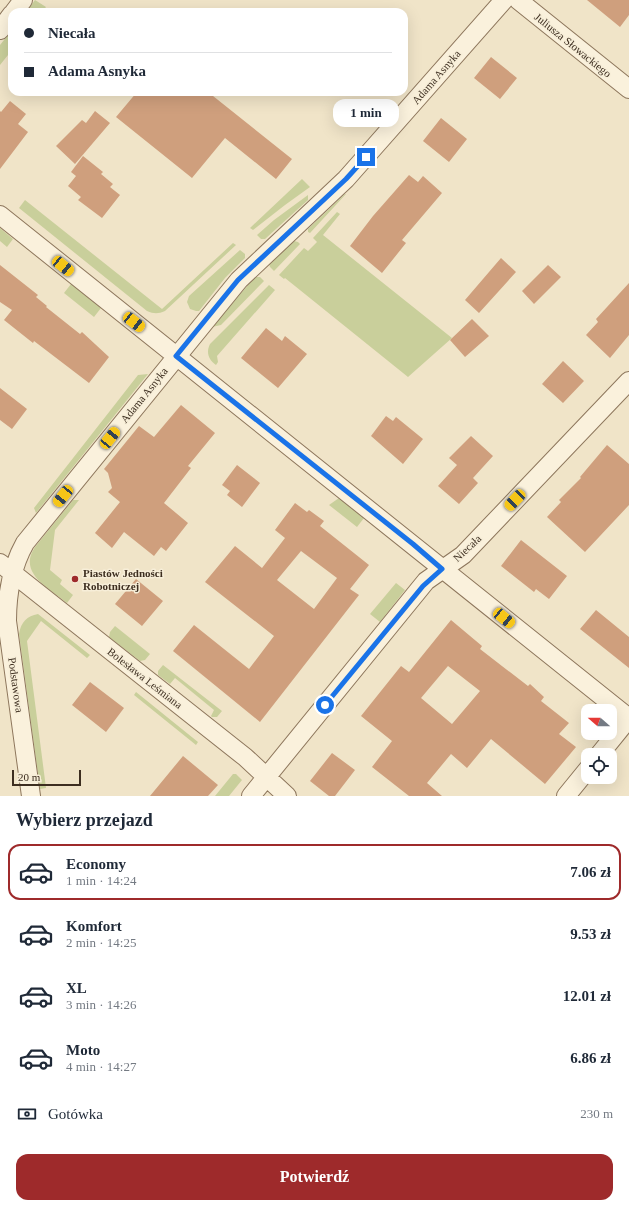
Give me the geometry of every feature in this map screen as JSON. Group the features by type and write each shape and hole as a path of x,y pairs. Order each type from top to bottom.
{"street":[{"path":"17,8 23,0"},
{"name":"Adama Asnyka","path":"6,568 17,559 25,543 238,280 346,179 504,0"},
{"name":"Juliusza Słowackiego","path":"518,0 629,89"},
{"path":"0,30 8,20"},
{"path":"0,215 629,718 605,748"},
{"name":"Niecała","path":"251,796 426,582 463,555 629,381"},
{"name":"Bolesława Leśmiana","path":"6,568 245,757 287,796"},
{"name":"Podstawowa","path":"6,568 7,621 31,796"},
{"path":"566,796 581,778"}],"green space":[{"path":"35,0 46,7 45,8 29,8"},
{"path":"8,35 8,55 0,65 0,45"},
{"path":"302,179 310,187 253,230 250,228"},
{"path":"345,194 310,233 308,232 308,229"},
{"path":"308,195 308,200 265,239 261,239 257,235 274,220"},
{"path":"25,200 162,309 233,243 236,245 165,311 152,313 147,311 19,208"},
{"path":"337,212 340,214 323,235 452,338 408,377 285,278 284,279 279,275 304,248 308,251 317,242 313,238"},
{"path":"0,228 13,239 7,247 0,241"},
{"path":"294,241 300,244 274,271 269,264"},
{"path":"240,250 245,254 245,258 225,278 199,311 190,309 187,302 189,296"},
{"path":"255,277 260,277 264,281 221,325 212,327"},
{"path":"71,284 101,308 94,317 64,293"},
{"path":"269,285 275,290 217,356 218,362 216,365 208,355 210,344"},
{"path":"148,374 36,513 34,508 138,375"},
{"path":"339,498 364,518 357,527 329,505"},
{"path":"73,500 79,500 55,530 50,570 62,580 60,584 73,595 67,603 38,580 30,565 31,556 35,547"},
{"path":"396,583 405,590 380,622 370,614"},
{"path":"38,614 90,655 87,658 41,621 27,641 46,788 40,789 19,634 21,626 25,620"},
{"path":"115,626 150,654 145,660 140,661 109,637 110,632"},
{"path":"163,665 222,711 217,717 212,717 211,716 214,710 175,678 170,684 158,675 158,671"},
{"path":"136,692 198,742 196,745 134,695"},
{"path":"233,774 236,774 242,780 229,796 215,796"}],"building":[{"path":"587,0 629,0 629,15 620,27"},
{"path":"491,57 517,78 500,99 474,78"},
{"path":"134,96 213,96 292,159 276,179 225,138 192,178 116,117"},
{"path":"10,101 26,114 18,124 28,132 0,169 0,111 1,112"},
{"path":"95,111 110,123 75,164 56,146 82,120 86,123"},
{"path":"441,118 467,139 449,162 423,141"},
{"path":"83,156 103,172 101,174 113,184 110,187 120,195 102,218 78,200 81,197 68,186 76,176 71,172"},
{"path":"409,175 418,182 423,176 442,193 402,240 406,243 382,273 350,246 373,216"},
{"path":"501,258 516,272 479,313 465,300"},
{"path":"0,265 38,295 36,297 47,306 46,307 80,334 82,332 109,357 89,383 34,341 33,343 4,320 12,310 0,302"},
{"path":"548,265 561,277 534,304 522,291"},
{"path":"629,283 629,335 610,358 586,335 598,322 596,319"},
{"path":"472,319 489,336 465,357 450,340"},
{"path":"266,328 282,341 285,336 307,354 278,388 241,358"},
{"path":"563,361 584,381 563,403 542,384"},
{"path":"0,388 27,409 12,429 0,420"},
{"path":"181,405 215,433 188,466 191,468 164,503 188,523 166,551 161,547 154,556 124,532 112,548 95,533 120,502 108,492 112,488 108,473 104,469 139,426 154,437"},
{"path":"386,416 393,421 396,417 423,439 403,464 371,436"},
{"path":"471,436 493,456 473,478 478,483 459,504 438,486 457,465 449,458"},
{"path":"607,445 629,464 629,505 585,552 547,517 561,502 559,500 581,478 580,477"},
{"path":"237,465 260,483 242,507 227,495 230,491 222,485"},
{"path":"295,503 307,512 309,510 324,521 320,526 369,565 350,589 359,595 260,722 173,651 194,625 249,669 274,636 205,582 235,546 262,568 285,538 275,530","holes":["301,551 337,578 314,609 277,580"]},
{"path":"521,540 567,576 549,599 536,589 534,592 501,566"},
{"path":"136,579 163,601 142,626 115,604"},
{"path":"596,610 629,637 629,668 580,629"},
{"path":"451,620 482,646 480,649 528,686 530,684 544,697 541,701 569,723 559,734 576,747 545,784 491,739 467,768 451,754 427,783 442,796 409,796 372,767 392,741 361,716 401,666 409,672","holes":["448,666 480,691 452,724 421,698"]},
{"path":"90,682 124,708 106,732 72,705"},
{"path":"332,753 355,770 335,796 329,796 310,781"},
{"path":"183,756 218,785 208,796 150,796"}],"place":[{"name":"Piastów Jedności Robotniczej","path":"75,579"}],"route":[{"path":"325,705 426,582 442,569 413,544 176,356 238,280 346,179 366,157"}]}
